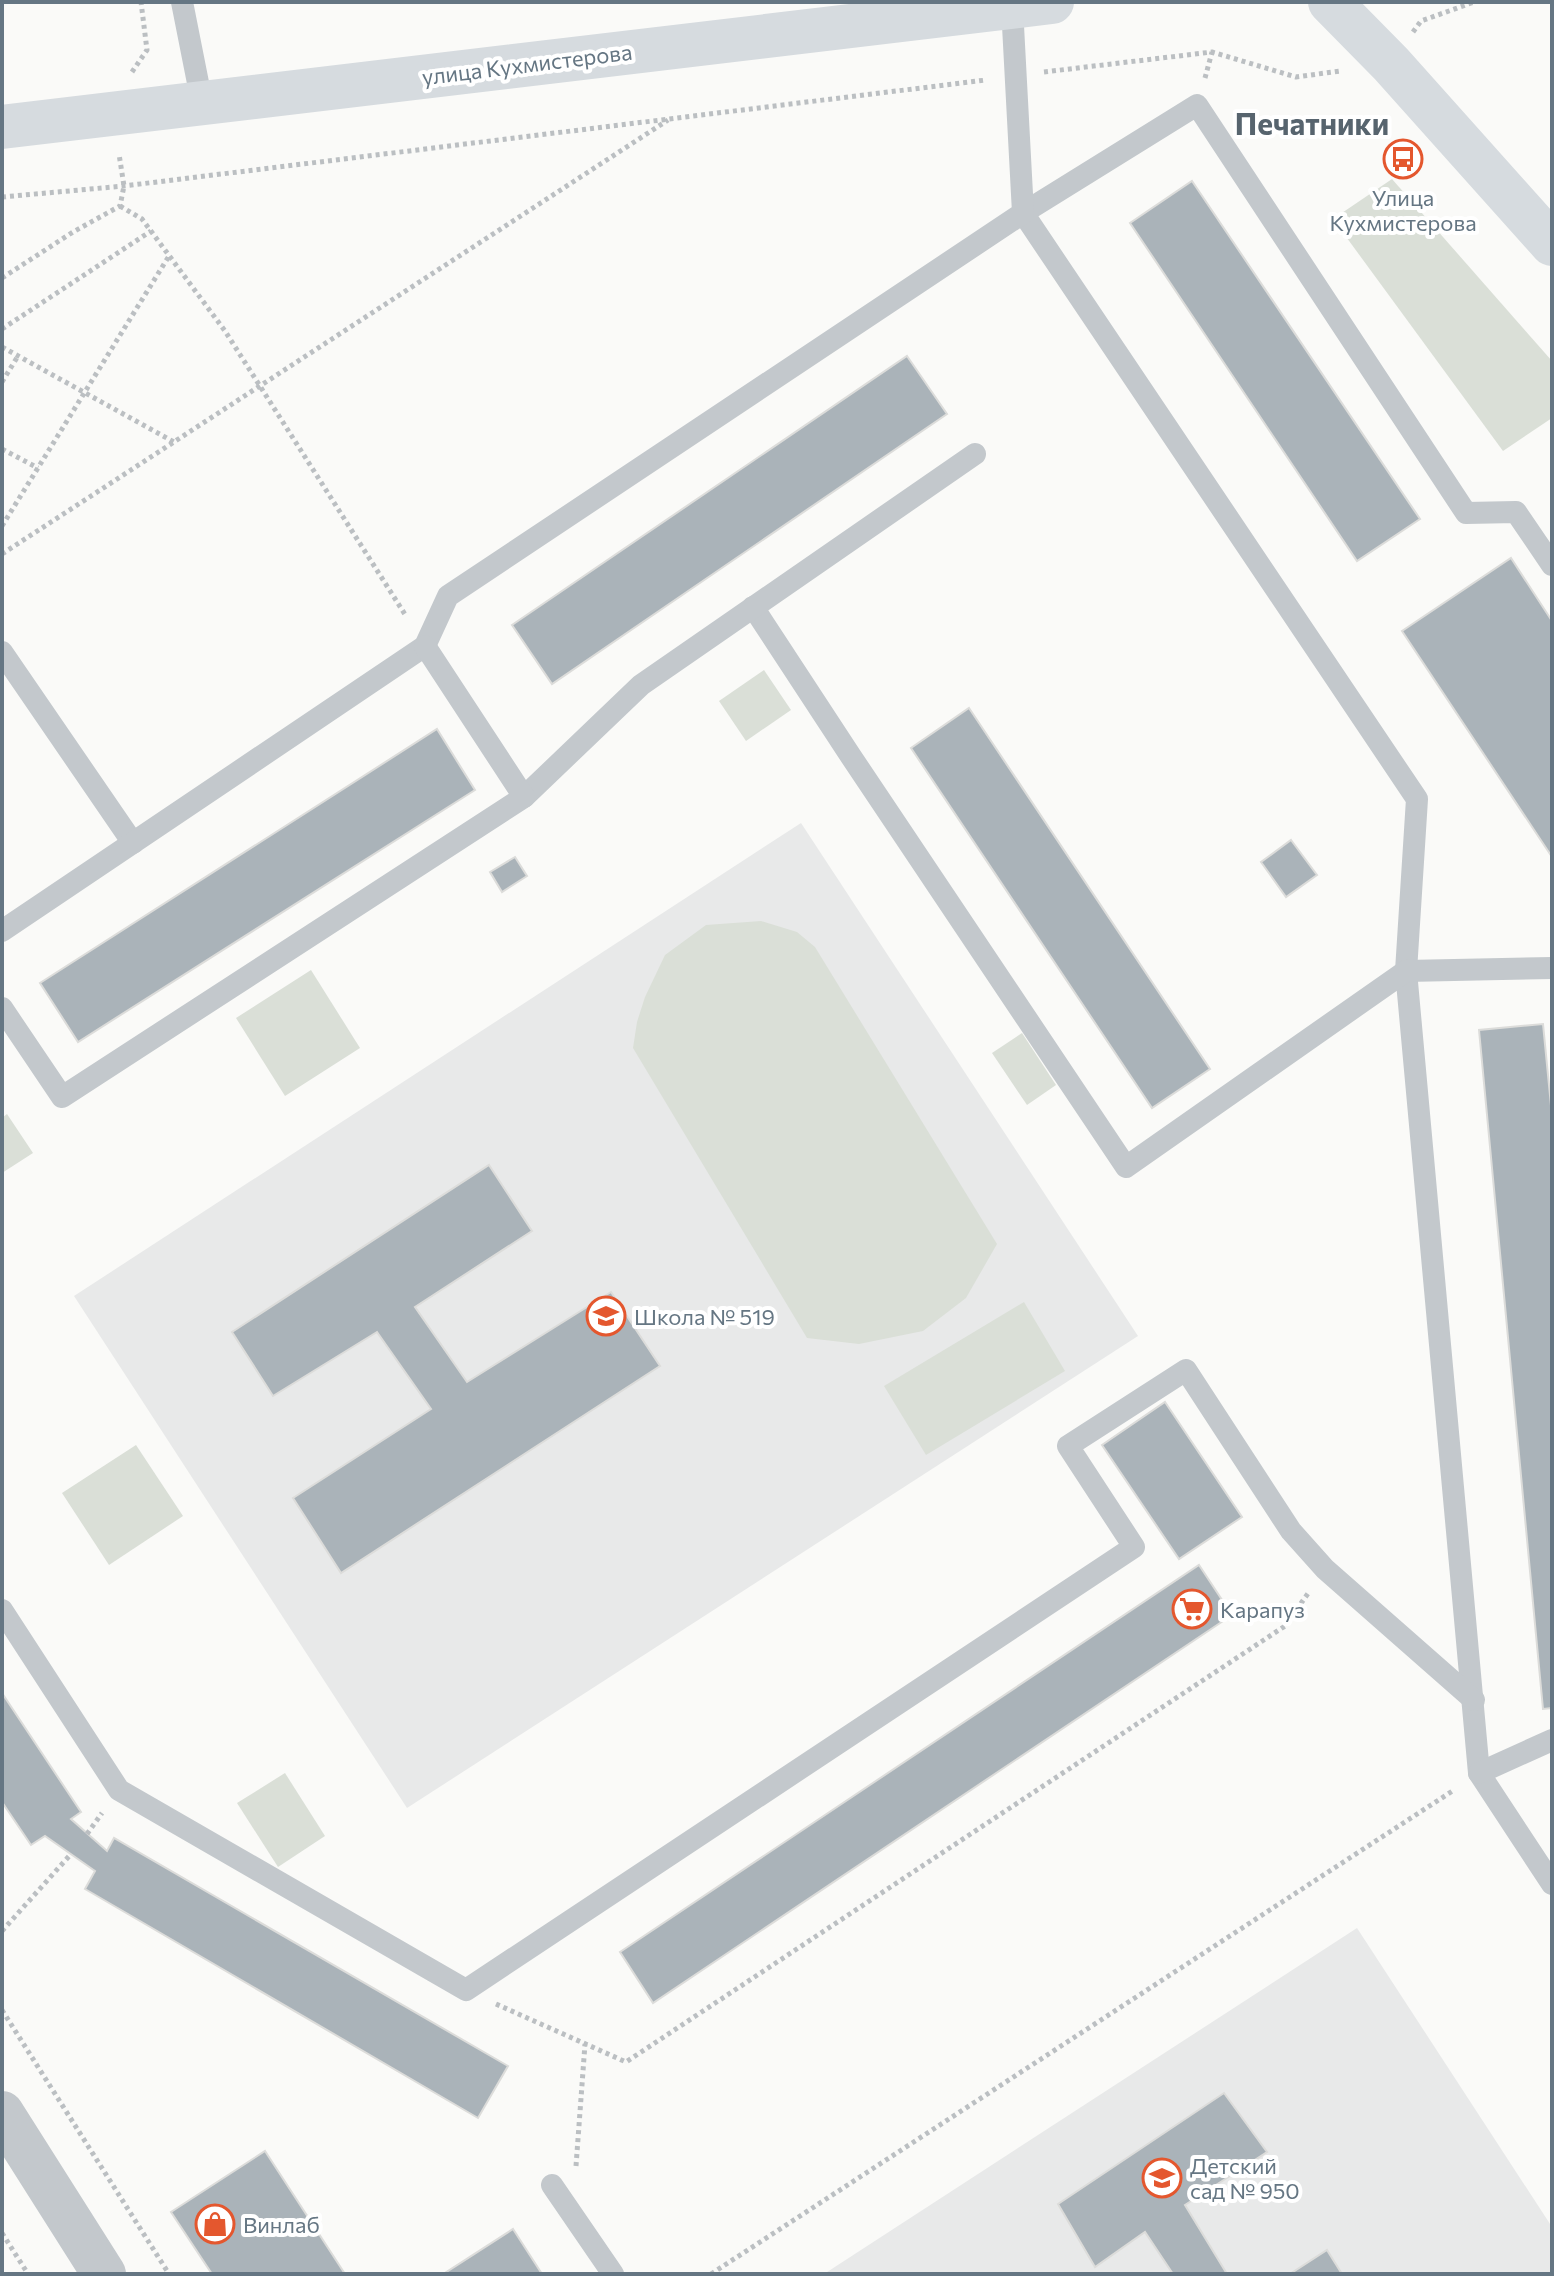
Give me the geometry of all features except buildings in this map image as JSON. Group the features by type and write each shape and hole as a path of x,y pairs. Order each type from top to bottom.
{"main road":[{"path":"1330,2 1391,64 1552,244"},
{"name":"улица Кухмистерова","path":"2,127 1032,4"}],"street":[{"path":"2,2113 104,2274"}],"lane":[{"path":"182,2 202,103"},
{"path":"1032,4 1016,76 1023,213 1417,799 1406,971 1479,1773 1552,1884"},
{"path":"2,931 425,646 448,596 1023,213 1197,105 1466,513 1516,512 1552,565"},
{"path":"2,1008 62,1097 524,797 641,685 975,454"},
{"path":"753,607 1126,1167 1406,971 1552,968"},
{"path":"425,646 524,797"},
{"path":"2,652 133,843"},
{"path":"2,1610 119,1790 466,1990 1134,1547 1068,1446 1186,1370 1291,1531 1325,1569 1474,1700"},
{"path":"1479,1773 1552,1740"},
{"path":"552,2185 613,2274"}],"path":[{"path":"113,113 109,83 131,74 147,50 141,2"},
{"path":"2,197 124,186 1212,52 1296,77 1391,64 1421,21 1474,2"},
{"path":"2,554 670,119"},
{"path":"2,278 120,206 124,186"},
{"path":"120,206 142,219 225,331 425,646"},
{"path":"2,329 152,231"},
{"path":"2,526 169,256"},
{"path":"2,347 174,442"},
{"path":"2,382 18,356"},
{"path":"2,449 38,468"},
{"path":"466,1990 626,2062 1285,1626 1325,1569"},
{"path":"711,2274 1479,1773"},
{"path":"2,1931 71,1854"},
{"path":"2,2010 169,2274"},
{"path":"573,2215 585,2044"},
{"path":"2,2233 28,2274"}],"shaded area":[{"path":"1392,179 1552,361 1552,418 1503,451 1333,219"},
{"path":"764,670 791,710 746,741 719,701"},
{"name":"Школа № 519","path":"801,823 1138,1336 407,1808 74,1296"},
{"path":"761,921 797,932 815,947 997,1244 966,1298 923,1331 859,1344 807,1338 633,1048 645,997 665,955 706,925"},
{"path":"311,970 360,1048 285,1096 236,1018"},
{"path":"1022,1033 1056,1085 1027,1105 992,1053"},
{"path":"7,1114 33,1153 2,1173 2,1118"},
{"path":"1024,1302 1065,1371 926,1455 884,1386"},
{"path":"136,1445 183,1516 109,1565 62,1493"},
{"path":"285,1773 325,1836 278,1867 237,1803"},
{"path":"1357,1928 1552,2227 1552,2274 824,2274"}],"place":[{"name":"Улица Кухмистерова","path":"1403,159"},
{"name":"Школа № 519","path":"606,1316"},
{"name":"Карапуз","path":"1192,1609"},
{"name":"Детский сад № 950","path":"1162,2178"},
{"name":"Винлаб","path":"215,2224"}],"district":[{"name":"Печатники","path":"1312,122"}]}
